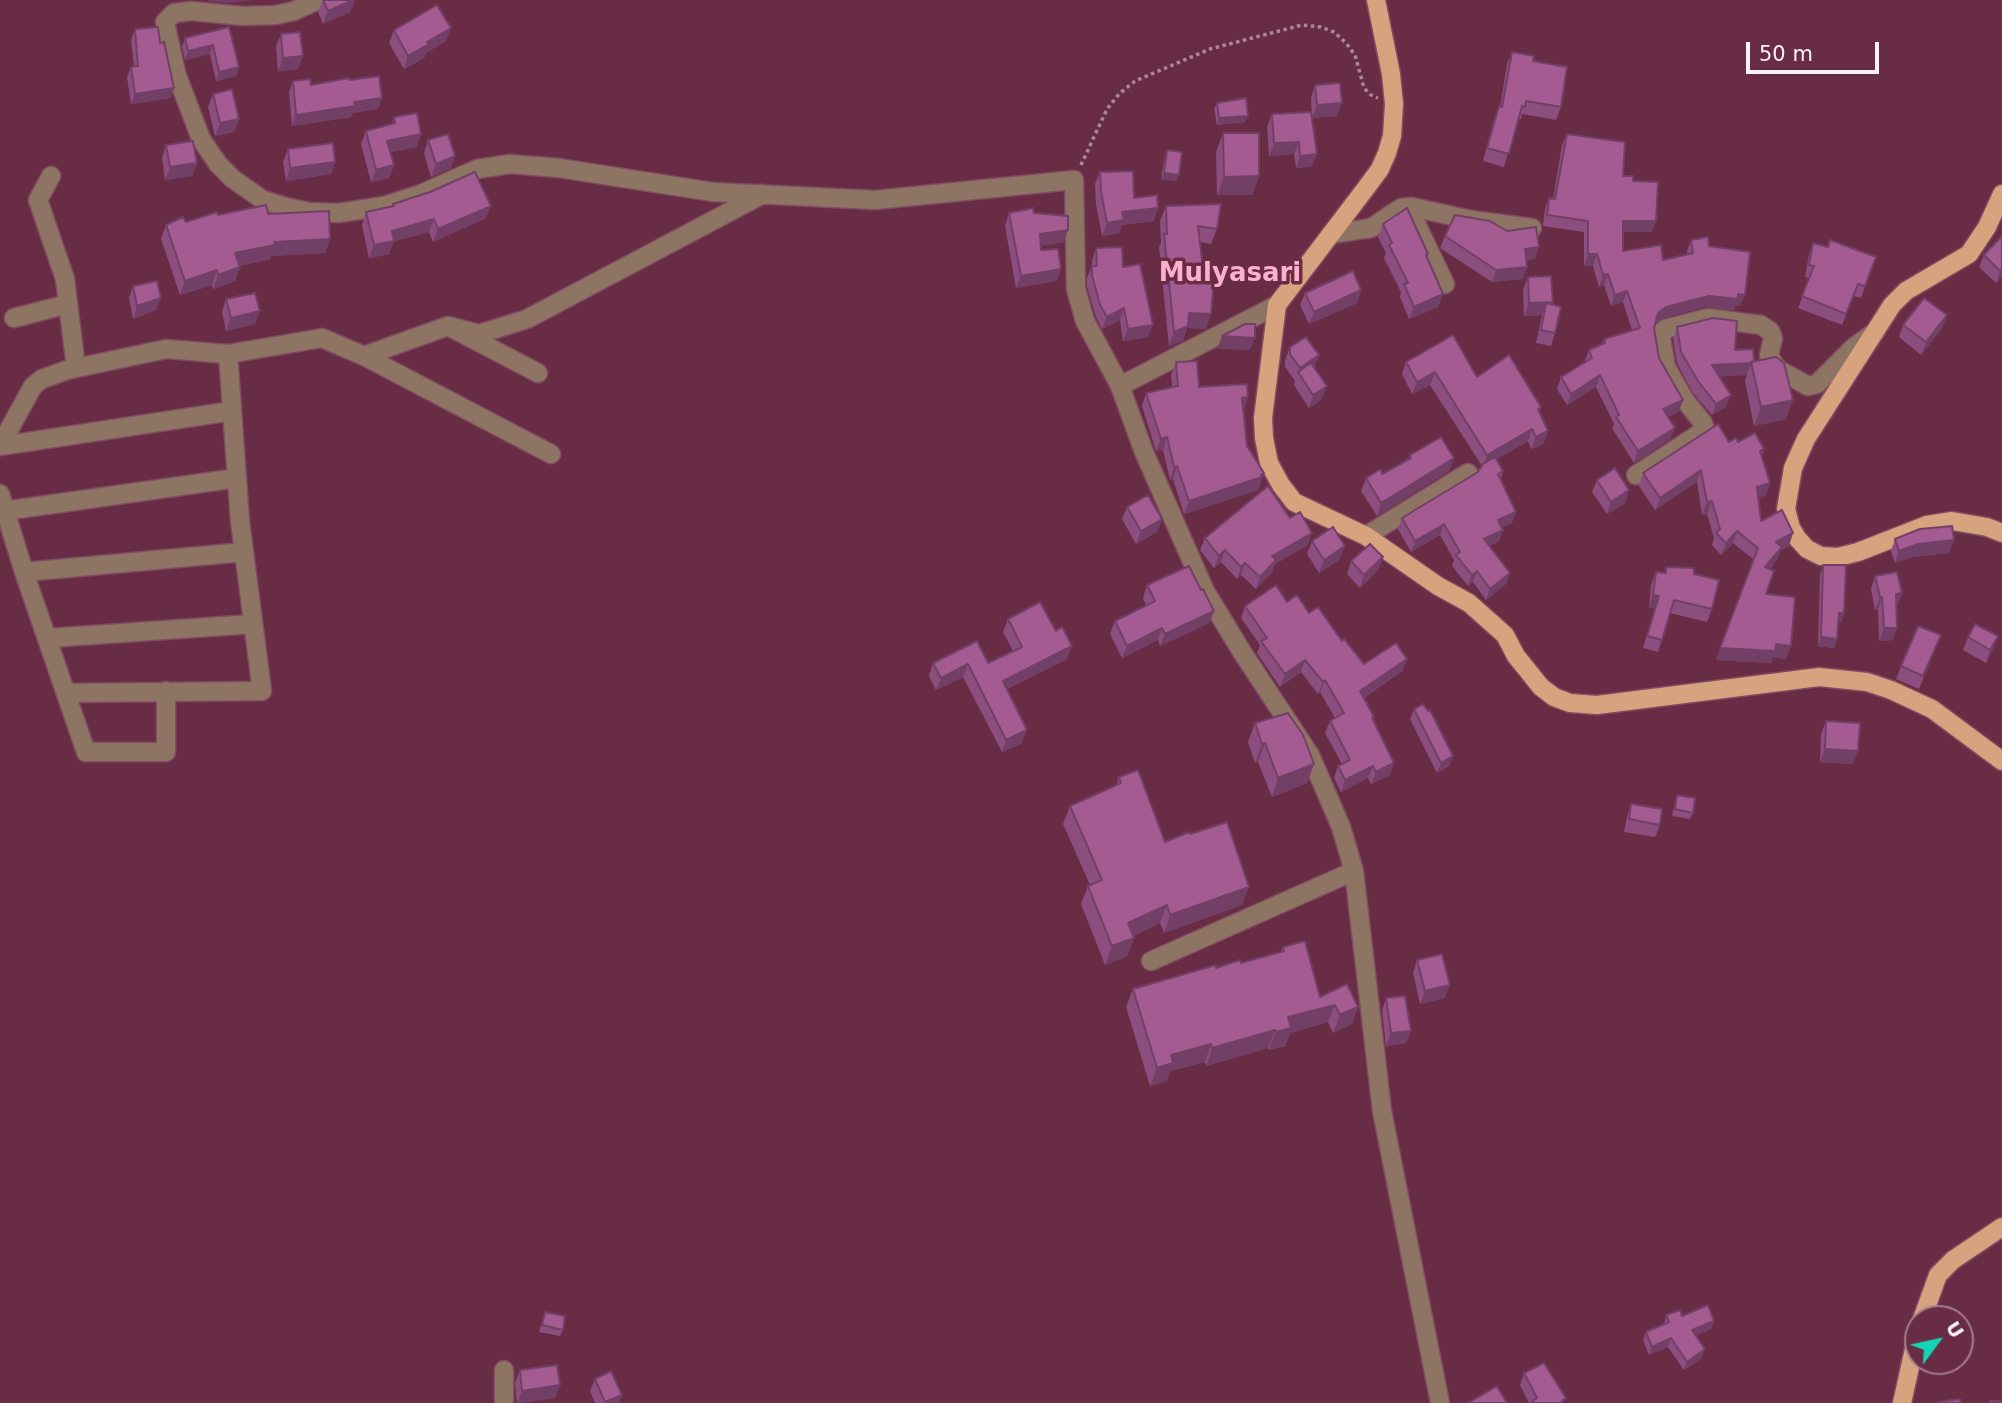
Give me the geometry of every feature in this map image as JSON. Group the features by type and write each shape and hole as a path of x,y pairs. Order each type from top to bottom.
{"main road":[{"path":"1376,0 1391,74 1394,104 1392,136 1380,169 1277,305 1263,418 1269,463 1294,502 1366,536 1438,586 1469,603 1505,635 1516,656 1541,688 1570,703 1597,705 1819,677 1867,682 1932,709 2002,761"},
{"path":"2002,194 1987,227 1969,254 1906,291 1892,305 1829,401 1793,468 1786,509 1797,538 1807,549 1821,556 1838,557 1858,552 1927,525 1952,521 1987,527 2002,533"},
{"path":"1927,1305 1938,1275 1952,1259 2002,1227"},
{"path":"1902,1403 1908,1375"}],"street":[{"path":"318,0 294,11 276,15 243,16 191,11 174,13 165,22 176,74 201,139 218,164 233,179 263,200 309,212 339,213 395,203 477,169 510,164 559,168 713,192 874,200 1074,180 1076,289 1091,337 1120,386 1144,452 1205,591 1316,764 1341,827 1354,871 1382,1111 1440,1403"},
{"path":"51,176 38,200 65,279 76,368"},
{"path":"364,356 448,326 479,334 527,319 762,194"},
{"path":"1331,234 1375,227 1397,210 1408,207 1471,220 1532,228"},
{"path":"1408,207 1445,284"},
{"path":"14,318 68,304"},
{"path":"1120,386 1277,305"},
{"path":"1636,475 1704,430 1703,423 1684,399 1666,367 1661,338 1665,329 1708,318 1761,325 1770,331 1773,338 1769,355 1773,363 1779,370 1808,386 1818,384 1854,347 1878,330"},
{"path":"448,326 538,373"},
{"path":"232,411 0,446 33,386 42,379 76,368 166,349 228,354 322,338 364,356 551,454"},
{"path":"66,693 262,691 244,552 228,354"},
{"path":"1366,536 1468,474"},
{"path":"166,691 166,752 86,752 2,502 237,478"},
{"path":"24,572 244,552"},
{"path":"48,638 253,624"},
{"path":"1151,961 1354,871"},
{"path":"504,1370 505,1403"}],"path":[{"path":"1074,180 1107,108 1135,82 1210,49 1303,25 1334,32 1355,55 1364,88 1371,96 1394,104"}],"building":[{"path":"323,0 353,0 328,11"},
{"path":"437,5 451,28 408,56 394,30"},
{"path":"158,27 160,43 164,42 174,88 135,94 131,67 138,66 135,29"},
{"path":"229,27 239,67 219,72 213,45 188,51 185,38"},
{"path":"300,32 303,56 283,58 281,34"},
{"path":"1512,52 1534,56 1533,61 1567,67 1561,107 1526,101 1525,107 1522,106 1509,154 1487,148 1499,106 1502,107"},
{"path":"379,76 382,98 354,102 355,106 296,115 293,81 310,79 311,85"},
{"path":"1340,83 1342,103 1317,105 1315,85"},
{"path":"232,89 239,119 220,123 213,94"},
{"path":"1246,98 1248,116 1219,118 1217,103"},
{"path":"1311,112 1317,154 1300,156 1299,142 1274,143 1272,114"},
{"path":"417,113 421,134 387,141 394,165 376,170 366,131 395,123 394,117"},
{"path":"1223,133 1259,133 1259,176 1224,177"},
{"path":"448,134 455,156 436,164 428,140"},
{"path":"1567,134 1625,142 1623,176 1633,176 1633,181 1658,182 1656,221 1623,221 1623,251 1661,245 1663,260 1693,253 1691,240 1708,237 1709,246 1750,252 1745,295 1738,294 1738,299 1709,296 1666,307 1658,313 1654,328 1659,358 1683,400 1663,409 1675,428 1638,451 1616,417 1619,415 1600,375 1571,394 1561,377 1592,358 1589,350 1605,343 1604,339 1640,328 1627,291 1615,295 1608,274 1603,275 1597,254 1588,254 1588,221 1547,215 1549,198 1555,199"},
{"path":"193,141 197,163 170,167 166,145"},
{"path":"333,143 335,162 290,168 288,149"},
{"path":"1167,150 1182,152 1179,175 1164,173"},
{"path":"1133,171 1134,198 1157,195 1158,208 1122,212 1124,220 1107,223 1100,172"},
{"path":"475,172 491,206 438,229 434,219 392,231 394,241 374,245 366,212 394,206 393,204 430,192"},
{"path":"1221,204 1217,229 1198,226 1203,269 1215,269 1211,314 1189,313 1188,326 1174,332 1164,234 1167,234 1166,206"},
{"path":"266,205 268,214 329,211 330,239 274,242 275,245 235,253 240,267 218,275 217,270 185,281 166,225 183,217 186,222 217,212 218,215"},
{"path":"1033,208 1034,213 1068,216 1068,230 1040,234 1041,250 1058,249 1061,269 1021,276 1009,213"},
{"path":"1407,208 1443,294 1414,307 1404,284 1408,283 1389,245 1392,243 1383,224"},
{"path":"1455,215 1490,221 1507,231 1536,227 1539,247 1525,249 1527,267 1496,270 1445,236"},
{"path":"2002,236 2002,269 2000,271 1984,255"},
{"path":"1830,240 1876,257 1865,286 1858,284 1846,314 1802,296 1814,266 1809,265 1813,243 1828,247"},
{"path":"1122,247 1123,267 1140,264 1153,325 1128,329 1124,308 1107,317 1100,305 1092,275 1092,266 1097,266 1096,248"},
{"path":"1353,271 1361,290 1314,312 1305,293"},
{"path":"1551,276 1553,302 1529,303 1528,277"},
{"path":"157,281 161,298 137,306 133,286"},
{"path":"255,293 260,311 231,318 226,299"},
{"path":"1924,298 1947,315 1926,342 1903,325"},
{"path":"1546,303 1561,307 1555,333 1541,330"},
{"path":"1713,318 1737,321 1735,350 1753,349 1754,361 1712,365 1731,395 1716,404 1681,352 1677,327"},
{"path":"1245,324 1255,324 1255,338 1222,336"},
{"path":"1453,335 1477,377 1509,355 1541,407 1538,409 1548,431 1536,437 1532,429 1487,455 1435,372 1417,382 1406,362"},
{"path":"1306,337 1319,355 1300,368 1290,354 1290,347"},
{"path":"1776,357 1784,363 1793,400 1761,407 1751,362"},
{"path":"1197,361 1199,387 1247,384 1248,397 1242,398 1247,446 1264,473 1262,477 1189,501 1177,466 1174,467 1167,437 1161,439 1146,393 1178,386 1176,362"},
{"path":"1311,363 1327,386 1313,395 1298,372"},
{"path":"1718,424 1729,442 1736,438 1738,442 1755,433 1764,449 1760,451 1770,483 1757,487 1761,521 1782,510 1793,533 1776,542 1782,547 1765,567 1774,571 1766,594 1795,597 1791,646 1776,644 1775,651 1720,648 1758,548 1737,531 1726,543 1716,533 1720,529 1712,501 1707,502 1701,470 1660,498 1643,473"},
{"path":"1441,437 1454,458 1381,503 1366,478 1381,469 1382,474"},
{"path":"1495,457 1503,471 1498,474 1516,512 1498,520 1503,530 1484,539 1510,573 1490,589 1477,571 1472,575 1456,555 1460,552 1444,524 1415,541 1402,518 1478,472 1483,464"},
{"path":"1615,468 1629,490 1611,502 1597,480"},
{"path":"1268,486 1290,518 1300,512 1312,533 1272,556 1276,560 1260,577 1245,563 1241,567 1225,550 1219,556 1205,538"},
{"path":"1148,495 1162,519 1141,531 1127,507"},
{"path":"1952,526 1954,540 1918,544 1899,551 1895,539 1920,529"},
{"path":"1333,527 1345,546 1324,560 1312,541"},
{"path":"1370,544 1383,557 1364,575 1351,561"},
{"path":"1823,565 1846,565 1844,613 1839,613 1837,639 1821,637"},
{"path":"1189,566 1214,611 1165,634 1162,628 1127,646 1115,621 1155,601 1147,585"},
{"path":"1666,567 1694,568 1694,574 1719,580 1712,609 1674,600 1662,640 1647,636 1659,596 1653,595 1656,572 1666,573"},
{"path":"1897,572 1902,593 1896,594 1897,628 1884,628 1882,597 1875,576"},
{"path":"1276,585 1287,602 1297,595 1309,613 1318,607 1342,641 1344,639 1364,664 1396,643 1407,659 1360,691 1394,763 1376,772 1373,766 1345,780 1338,766 1350,760 1330,721 1344,713 1325,680 1323,682 1305,660 1285,674 1261,641 1267,638 1245,606"},
{"path":"1040,602 1056,631 1062,627 1072,646 1003,681 1027,730 1006,740 968,664 941,678 933,663 977,641 988,663 1022,647 1008,619"},
{"path":"1975,624 1998,636 1990,650 1968,637"},
{"path":"1918,626 1941,635 1923,676 1901,666"},
{"path":"1423,704 1430,710 1453,756 1441,763 1414,709"},
{"path":"1288,713 1303,735 1314,764 1278,778 1255,723"},
{"path":"1826,721 1860,723 1858,751 1825,749"},
{"path":"1138,770 1165,842 1189,832 1190,834 1227,822 1249,887 1170,915 1167,905 1128,923 1134,938 1112,946 1088,886 1102,880 1070,806 1121,783 1119,777"},
{"path":"1677,795 1695,798 1693,813 1675,809"},
{"path":"1631,804 1662,809 1660,825 1629,819"},
{"path":"1305,941 1320,997 1347,984 1358,1007 1340,1015 1335,1005 1288,1017 1291,1028 1212,1048 1211,1044 1171,1055 1173,1063 1157,1068 1133,989 1216,965 1216,968 1240,960 1241,963 1284,951 1283,947"},
{"path":"1442,954 1450,985 1425,991 1417,960"},
{"path":"1405,996 1411,1031 1391,1033 1386,998"},
{"path":"1708,1305 1714,1321 1692,1330 1705,1349 1687,1362 1671,1338 1652,1347 1646,1332 1669,1322 1666,1315 1680,1310 1682,1316"},
{"path":"545,1312 565,1316 563,1330 542,1325"},
{"path":"1544,1363 1566,1398 1560,1403 1530,1403 1537,1398 1524,1373"},
{"path":"557,1365 560,1385 522,1391 520,1370"},
{"path":"611,1371 622,1395 605,1402 595,1379"},
{"path":"1497,1386 1507,1403 1468,1403"},
{"path":"1960,1399 1961,1403 1938,1403 1938,1402"}],"district":[{"name":"Mulyasari","path":"1230,274"}]}
